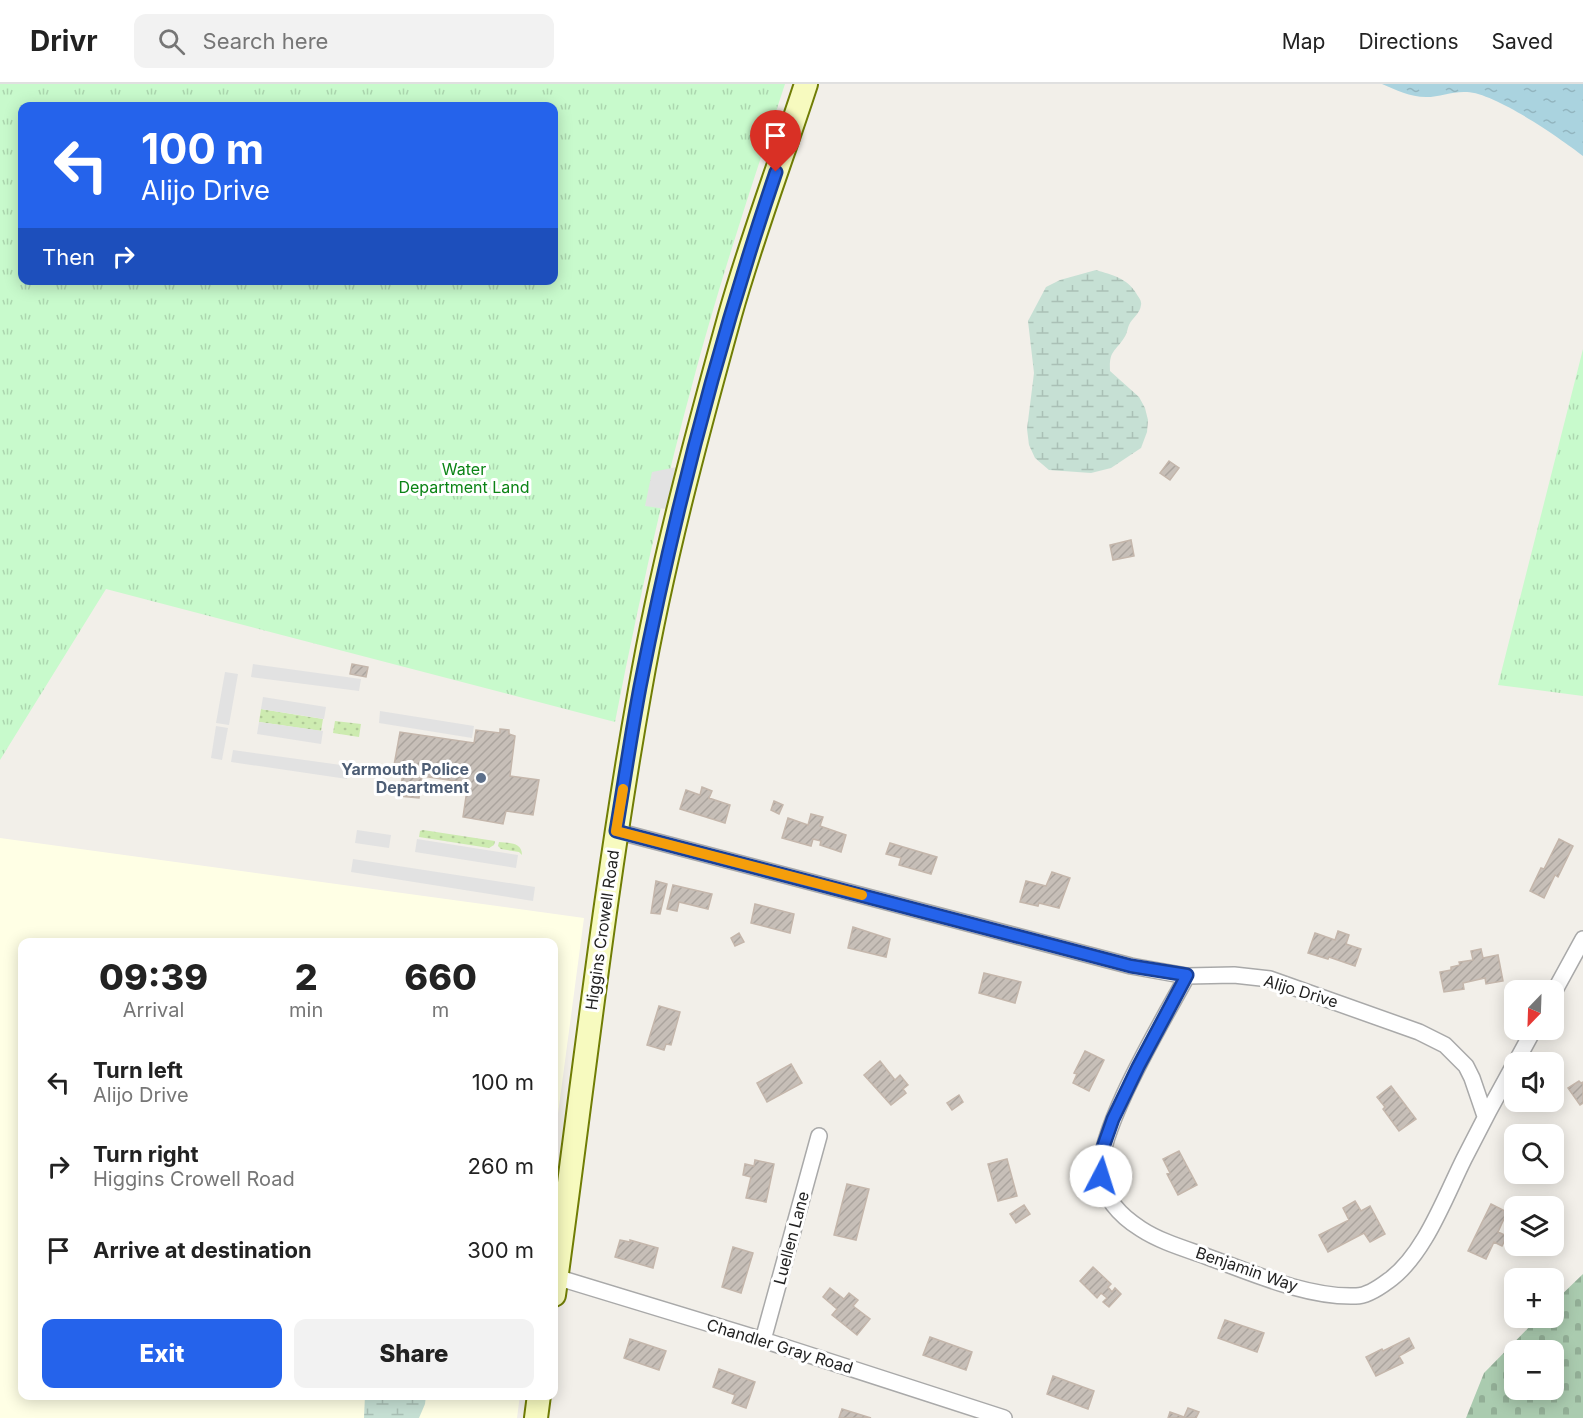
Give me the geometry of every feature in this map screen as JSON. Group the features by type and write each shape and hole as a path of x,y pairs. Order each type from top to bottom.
{"main road":[{"name":"Higgins Crowell Road","path":"558,1264 616,831 655,613 730,313 806,84"},
{"path":"536,1418 539,1400"}],"street":[{"name":"Alijo Drive","path":"616,831 1131,966 1187,975 1234,975 1270,979 1432,1038 1445,1045 1466,1066 1485,1116"},
{"path":"1561,980 1583,939"},
{"name":"Benjamin Way","path":"1187,975 1113,1119 1101,1153 1101,1176 1107,1198 1125,1217 1142,1229 1172,1244 1223,1262 1300,1288 1333,1295 1359,1296 1376,1289 1404,1268 1427,1233 1504,1082"},
{"name":"Luellen Lane","path":"763,1340 819,1136"},
{"name":"Chandler Gray Road","path":"558,1287 763,1340 1004,1418"}],"shaded area":[{"path":"677,467 666,509 645,506 652,472"},
{"path":"253,664 361,679 359,691 251,677"},
{"path":"225,672 238,674 229,725 216,723"},
{"path":"263,697 326,707 324,719 261,709"},
{"path":"380,711 474,726 472,738 379,723"},
{"path":"259,722 323,731 321,744 257,734"},
{"path":"216,726 228,728 222,760 211,758"},
{"path":"233,750 348,766 347,779 231,762"},
{"path":"357,830 391,835 389,848 355,843"},
{"path":"0,838 584,918 558,1114 558,938 18,938 18,1400 519,1400 517,1418 0,1418"},
{"path":"417,839 518,855 516,868 415,852"},
{"path":"353,859 535,887 533,901 351,872"}],"green space":[{"name":"Water Department Land","path":"0,84 785,84 701,350 650,555 615,722 106,589 0,760"},
{"path":"1096,270 1124,280 1141,302 1139,311 1130,322 1125,336 1111,356 1110,371 1139,397 1148,420 1147,432 1141,448 1111,468 1091,473 1049,470 1035,458 1029,445 1027,429 1034,373 1028,321 1046,287 1060,280"},
{"path":"1583,349 1583,696 1498,685"},
{"path":"261,709 323,719 321,731 259,722"},
{"path":"335,721 361,724 359,737 333,733"},
{"path":"420,831 495,841 494,845 489,848 419,837"},
{"path":"499,842 517,845 522,855 519,852 501,849 498,846"},
{"path":"1583,1274 1583,1418 1466,1418 1484,1373 1504,1353 1504,1400 1564,1400 1564,1340 1516,1340 1528,1328 1564,1328 1564,1292"},
{"path":"365,1400 425,1400 419,1418 364,1418"}],"water":[{"path":"1382,84 1583,84 1583,156 1527,118 1479,94 1462,92 1420,97"}],"building":[{"path":"1169,461 1179,468 1170,480 1160,473"},
{"path":"1131,540 1134,556 1113,560 1110,545"},
{"path":"352,664 368,667 366,677 350,674"},
{"name":"Yarmouth Police Department","path":"500,729 509,730 509,734 515,736 510,776 539,780 533,815 506,811 503,824 463,817 468,783 422,776 419,798 399,796 403,773 393,771 400,732 474,743 476,730 500,733"},
{"path":"702,787 712,791 709,798 730,805 725,823 680,809 686,790 700,795"},
{"path":"774,801 783,805 779,814 771,810"},
{"path":"811,814 823,817 820,826 846,835 841,852 820,845 821,841 813,839 811,846 782,838 788,818 808,825"},
{"path":"1559,839 1573,846 1558,877 1555,875 1544,898 1530,891"},
{"path":"890,843 937,857 931,874 899,865 901,858 886,854"},
{"path":"1052,872 1070,878 1059,908 1039,903 1038,906 1020,902 1026,881 1046,886"},
{"path":"656,881 667,884 660,914 651,913"},
{"path":"673,885 712,894 708,909 679,902 677,911 667,909"},
{"path":"755,904 794,914 790,933 751,923"},
{"path":"853,927 890,939 886,957 848,948"},
{"path":"1338,931 1349,935 1346,944 1361,949 1355,966 1308,953 1315,933 1335,940"},
{"path":"739,933 744,942 735,946 731,938"},
{"path":"1481,949 1483,958 1498,955 1503,981 1486,984 1485,978 1463,983 1464,989 1444,992 1440,972 1451,970 1451,967 1460,965 1459,962 1473,960 1471,951"},
{"path":"984,973 1021,982 1015,1003 979,993"},
{"path":"659,1006 680,1012 671,1045 666,1044 664,1050 647,1045"},
{"path":"1085,1051 1104,1060 1089,1091 1073,1083 1077,1074 1074,1073"},
{"path":"880,1061 895,1080 900,1075 908,1085 903,1089 906,1093 891,1105 864,1075"},
{"path":"791,1064 802,1083 767,1102 757,1083"},
{"path":"1579,1081 1583,1082 1583,1103 1580,1105 1568,1088"},
{"path":"1391,1086 1416,1119 1399,1131 1377,1097"},
{"path":"959,1095 963,1102 952,1110 947,1103"},
{"path":"1179,1151 1197,1185 1178,1195 1167,1174 1170,1173 1163,1159"},
{"path":"1007,1159 1017,1196 998,1201 988,1164"},
{"path":"755,1160 774,1164 766,1202 746,1198 751,1177 743,1175 745,1164 754,1166"},
{"path":"847,1184 869,1189 856,1240 834,1235"},
{"path":"1355,1201 1361,1211 1370,1206 1385,1234 1370,1242 1364,1233 1328,1252 1319,1235 1349,1220 1343,1208"},
{"path":"1491,1204 1504,1210 1504,1219 1498,1232 1504,1235 1502,1246 1494,1242 1486,1259 1468,1251"},
{"path":"1024,1205 1030,1214 1016,1223 1010,1214"},
{"path":"620,1240 630,1242 630,1240 658,1248 653,1268 615,1257"},
{"path":"733,1247 753,1253 741,1293 722,1287"},
{"path":"1093,1267 1111,1284 1108,1287 1112,1292 1115,1288 1121,1294 1109,1307 1103,1302 1107,1298 1101,1293 1097,1298 1080,1281"},
{"path":"830,1288 844,1299 849,1293 858,1300 853,1306 870,1319 857,1335 832,1315 837,1309 823,1297"},
{"path":"1225,1320 1264,1333 1257,1352 1218,1338"},
{"path":"930,1337 972,1352 966,1370 923,1355"},
{"path":"1409,1338 1414,1348 1399,1356 1403,1363 1376,1376 1366,1357"},
{"path":"630,1339 666,1351 659,1370 624,1358"},
{"path":"719,1369 755,1382 746,1408 732,1403 735,1395 713,1387"},
{"path":"1053,1376 1094,1391 1088,1409 1047,1394"},
{"path":"1188,1408 1199,1412 1196,1418 1168,1418 1170,1412 1184,1417"},
{"path":"842,1409 871,1418 839,1418"}],"slow traffic":[{"path":"623,789 616,831 862,895"}],"place":[{"name":"Yarmouth Police Department","path":"481,778"}],"route":[{"path":"776,172 730,313 676,525 655,613 616,831 1131,966 1187,975 1113,1119 1101,1153 1101,1176"}]}
